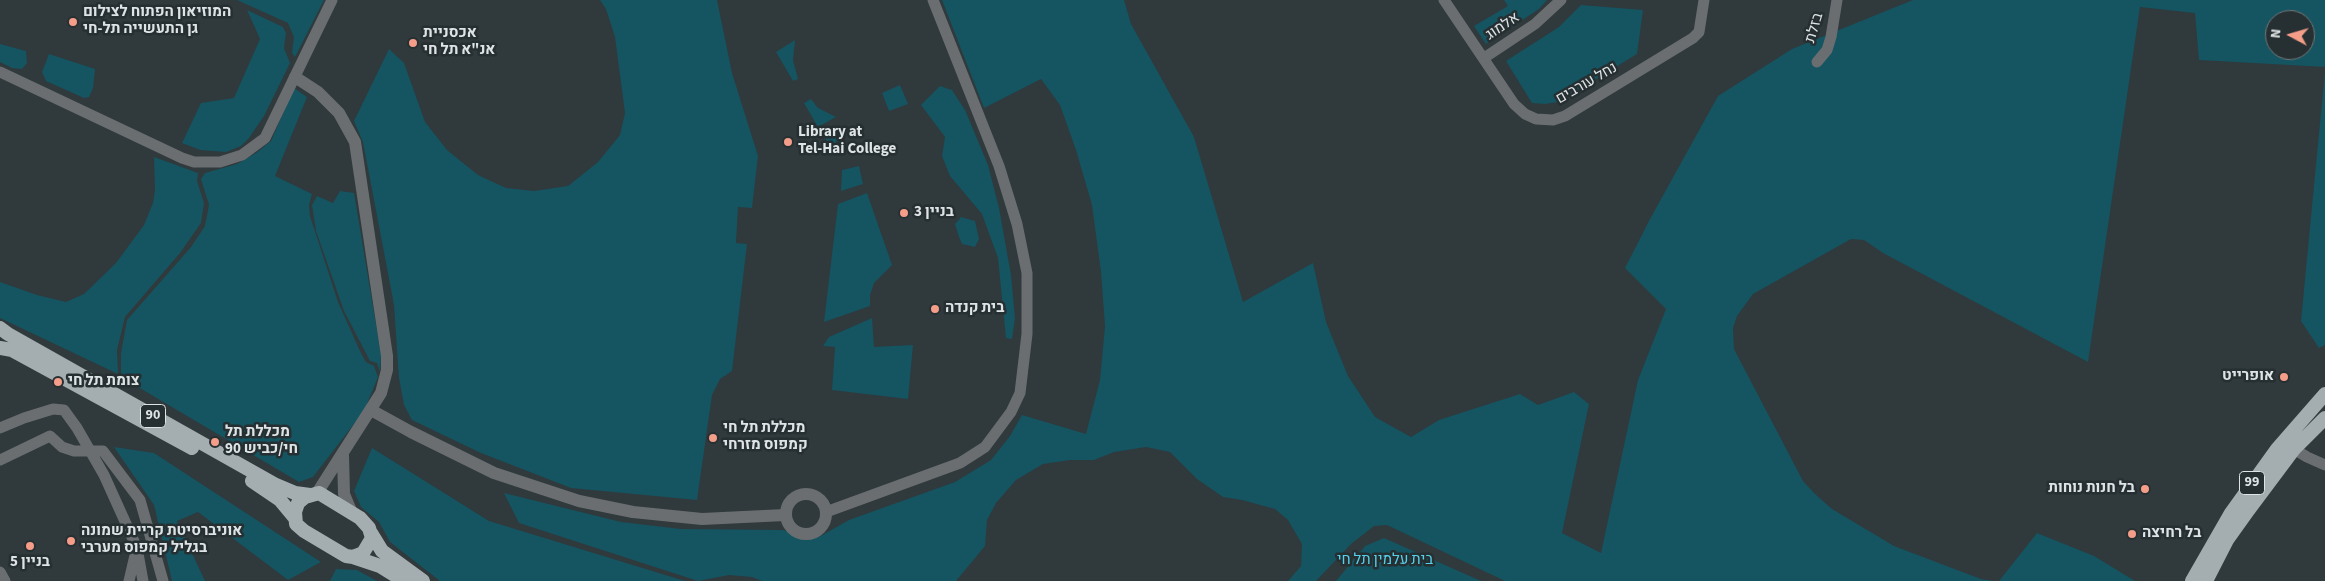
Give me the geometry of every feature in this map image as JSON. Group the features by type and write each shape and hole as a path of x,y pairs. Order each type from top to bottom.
{"highway":[{"name":"90","path":"0,328 276,485 295,493 324,495 366,523 382,551 423,581"},
{"name":"90","path":"0,348 12,350 258,484 280,500 295,518 296,524 304,531 339,553 380,566 404,581"},
{"name":"99","path":"2192,581 2231,513 2277,449 2325,394"},
{"name":"99","path":"2206,581 2228,540 2294,449 2325,418"},
{"path":"295,518 298,503 304,497 314,494"},
{"path":"353,557 364,553 368,548 371,532"}],"street":[{"path":"0,72 170,153 194,162 220,162 242,155 265,138 332,0"},
{"path":"826,512 960,463 985,447 1011,412 1020,393 1027,334 1027,273 1017,224 1000,166 934,0"},
{"name":"נחל עורבים","path":"1444,0 1514,104 1525,114 1536,119 1552,120 1565,116 1694,38 1699,32 1704,0"},
{"name":"אלמוג","path":"1484,58 1535,24 1561,0"},
{"name":"בזלת","path":"1817,62 1826,50 1831,38 1837,0"},
{"path":"295,77 328,100 343,119 355,142 387,356 384,383 371,410 343,455 314,494"},
{"path":"0,428 53,409 64,410 78,428 104,474 137,548 143,581"},
{"path":"371,410 494,473 579,501 633,512 702,519 786,515"},
{"path":"0,460 50,436 62,447 74,451 103,451 140,500 163,581"},
{"path":"2294,449 2307,457 2325,464"},
{"path":"343,455 344,494 352,512"},
{"path":"802,494 815,495 820,499 826,512 826,518 821,528 811,534 794,530 790,526 786,515 788,504 792,499 802,494"},
{"path":"129,581 137,548"},
{"path":"0,572 5,581"}],"green space":[{"path":"237,0 324,0 295,57 292,53 294,37 288,23"},
{"path":"600,0 717,0 732,73 758,156 752,208 738,207 736,243 747,244 732,371 720,379 712,395 697,500 571,488 481,453 412,420 404,405 399,378 394,305 363,142 354,121 389,49 404,63 425,122 447,150 478,175 506,188 534,191 568,186 598,162 620,135 625,113 615,37 606,9"},
{"path":"942,0 1124,0 1131,24 1194,137 1243,302 1313,263 1326,322 1348,376 1375,417 1411,437 1439,420 1520,394 1538,405 1574,392 1589,404 1562,533 1601,553 1638,380 1666,309 1625,268 1718,96 1792,49 1913,0 2325,0 2325,67 2199,60 2195,13 2140,7 2088,362 1883,253 1864,240 1851,239 1753,294 1737,316 1733,328 1734,349 1803,481 1815,494 1832,509 1894,546 1981,579 1993,581 1505,581 1387,525 1374,526 1351,544 1316,581 1288,581 1301,566 1302,544 1288,520 1275,509 1223,497 1197,479 1170,452 1146,447 1114,452 1094,460 1070,460 1043,464 1016,480 996,503 987,520 985,546 956,581 762,581 752,577 729,575 698,581 519,523 504,493 621,522 681,529 782,530 819,537 849,520 955,482 991,460 1010,436 1022,415 1086,434 1100,380 1105,326 1101,272 1092,205 1076,150 1060,105 1041,79 984,108"},
{"path":"1504,0 1547,0 1539,9 1486,44 1474,26 1508,6"},
{"path":"1581,5 1643,10 1637,54 1558,102 1532,103 1506,61 1559,27"},
{"path":"247,10 283,27 286,33 284,48 290,63 264,116 241,146 226,152 200,150 182,143 201,103 234,98 260,39"},
{"path":"795,40 793,60 798,79 793,81 776,52"},
{"path":"0,44 26,51 27,63 22,69 12,68 0,62"},
{"path":"49,54 95,69 93,88 89,97 84,98 46,81 42,72"},
{"path":"2325,71 2325,345 2319,348 2301,321"},
{"path":"900,85 908,104 889,111 882,93"},
{"path":"940,86 952,90 965,110 988,165 999,208 1011,275 1015,318 1012,339 1006,338 998,258 982,214 950,176 942,156 945,137 921,105"},
{"path":"294,88 307,97 275,176 312,194 309,205 310,216 338,302 360,351 366,362 374,366 378,377 364,411 313,477 299,482 121,377 121,353 127,320 191,247 205,226 209,205 201,179 205,173 237,164 256,153 271,141"},
{"path":"811,99 818,108 836,117 818,127 804,103"},
{"path":"838,127 835,155 823,134"},
{"path":"154,157 198,173 197,181 204,203 201,223 180,253 125,317 117,350 118,374 0,318 0,282 37,295 66,302 84,294 116,263 144,225 153,203 155,190"},
{"path":"859,166 863,184 841,191 842,170"},
{"path":"340,191 354,193 381,355 380,372 377,363 370,361 344,311 316,231 312,205 317,196 333,203"},
{"path":"867,193 892,265 874,283 870,295 870,306 824,322 838,204"},
{"path":"961,217 975,221 979,239 975,247 962,244 955,224"},
{"path":"872,318 874,347 913,345 908,399 832,390 835,347 823,346 829,337"},
{"path":"114,447 154,453 321,562 288,580 198,512 177,521 205,581 172,581 154,505"},
{"path":"372,448 489,521 685,581 440,581 390,542 379,522 361,507 354,491"},
{"path":"2037,533 2094,556 2135,581 1999,581"},
{"name":"בית עלמין תל חי","path":"1384,538 1481,581 1336,581 1365,546"},
{"path":"336,569 357,570 377,581 330,581"}],"place":[{"name":"המוזיאון הפתוח לצילום גן התעשייה תל-חי","path":"73,22"},
{"name":"אכסניית אנ\"א תל חי","path":"413,43"},
{"name":"Library at Tel-Hai College","path":"788,142"},
{"name":"בניין 3","path":"904,213"},
{"name":"בית קנדה","path":"935,309"},
{"name":"אופרייט","path":"2284,377"},
{"name":"צומת תל חי","path":"58,382"},
{"name":"מכללת תל חי קמפוס מזרחי","path":"713,438"},
{"name":"מכללת תל חי/כביש 90","path":"215,442"},
{"name":"בל חנות נוחות","path":"2145,489"},
{"name":"בל רחיצה","path":"2132,534"},
{"name":"אוניברסיטת קריית שמונה בגליל קמפוס מערבי","path":"71,541"},
{"name":"בניין 5","path":"30,546"}]}
